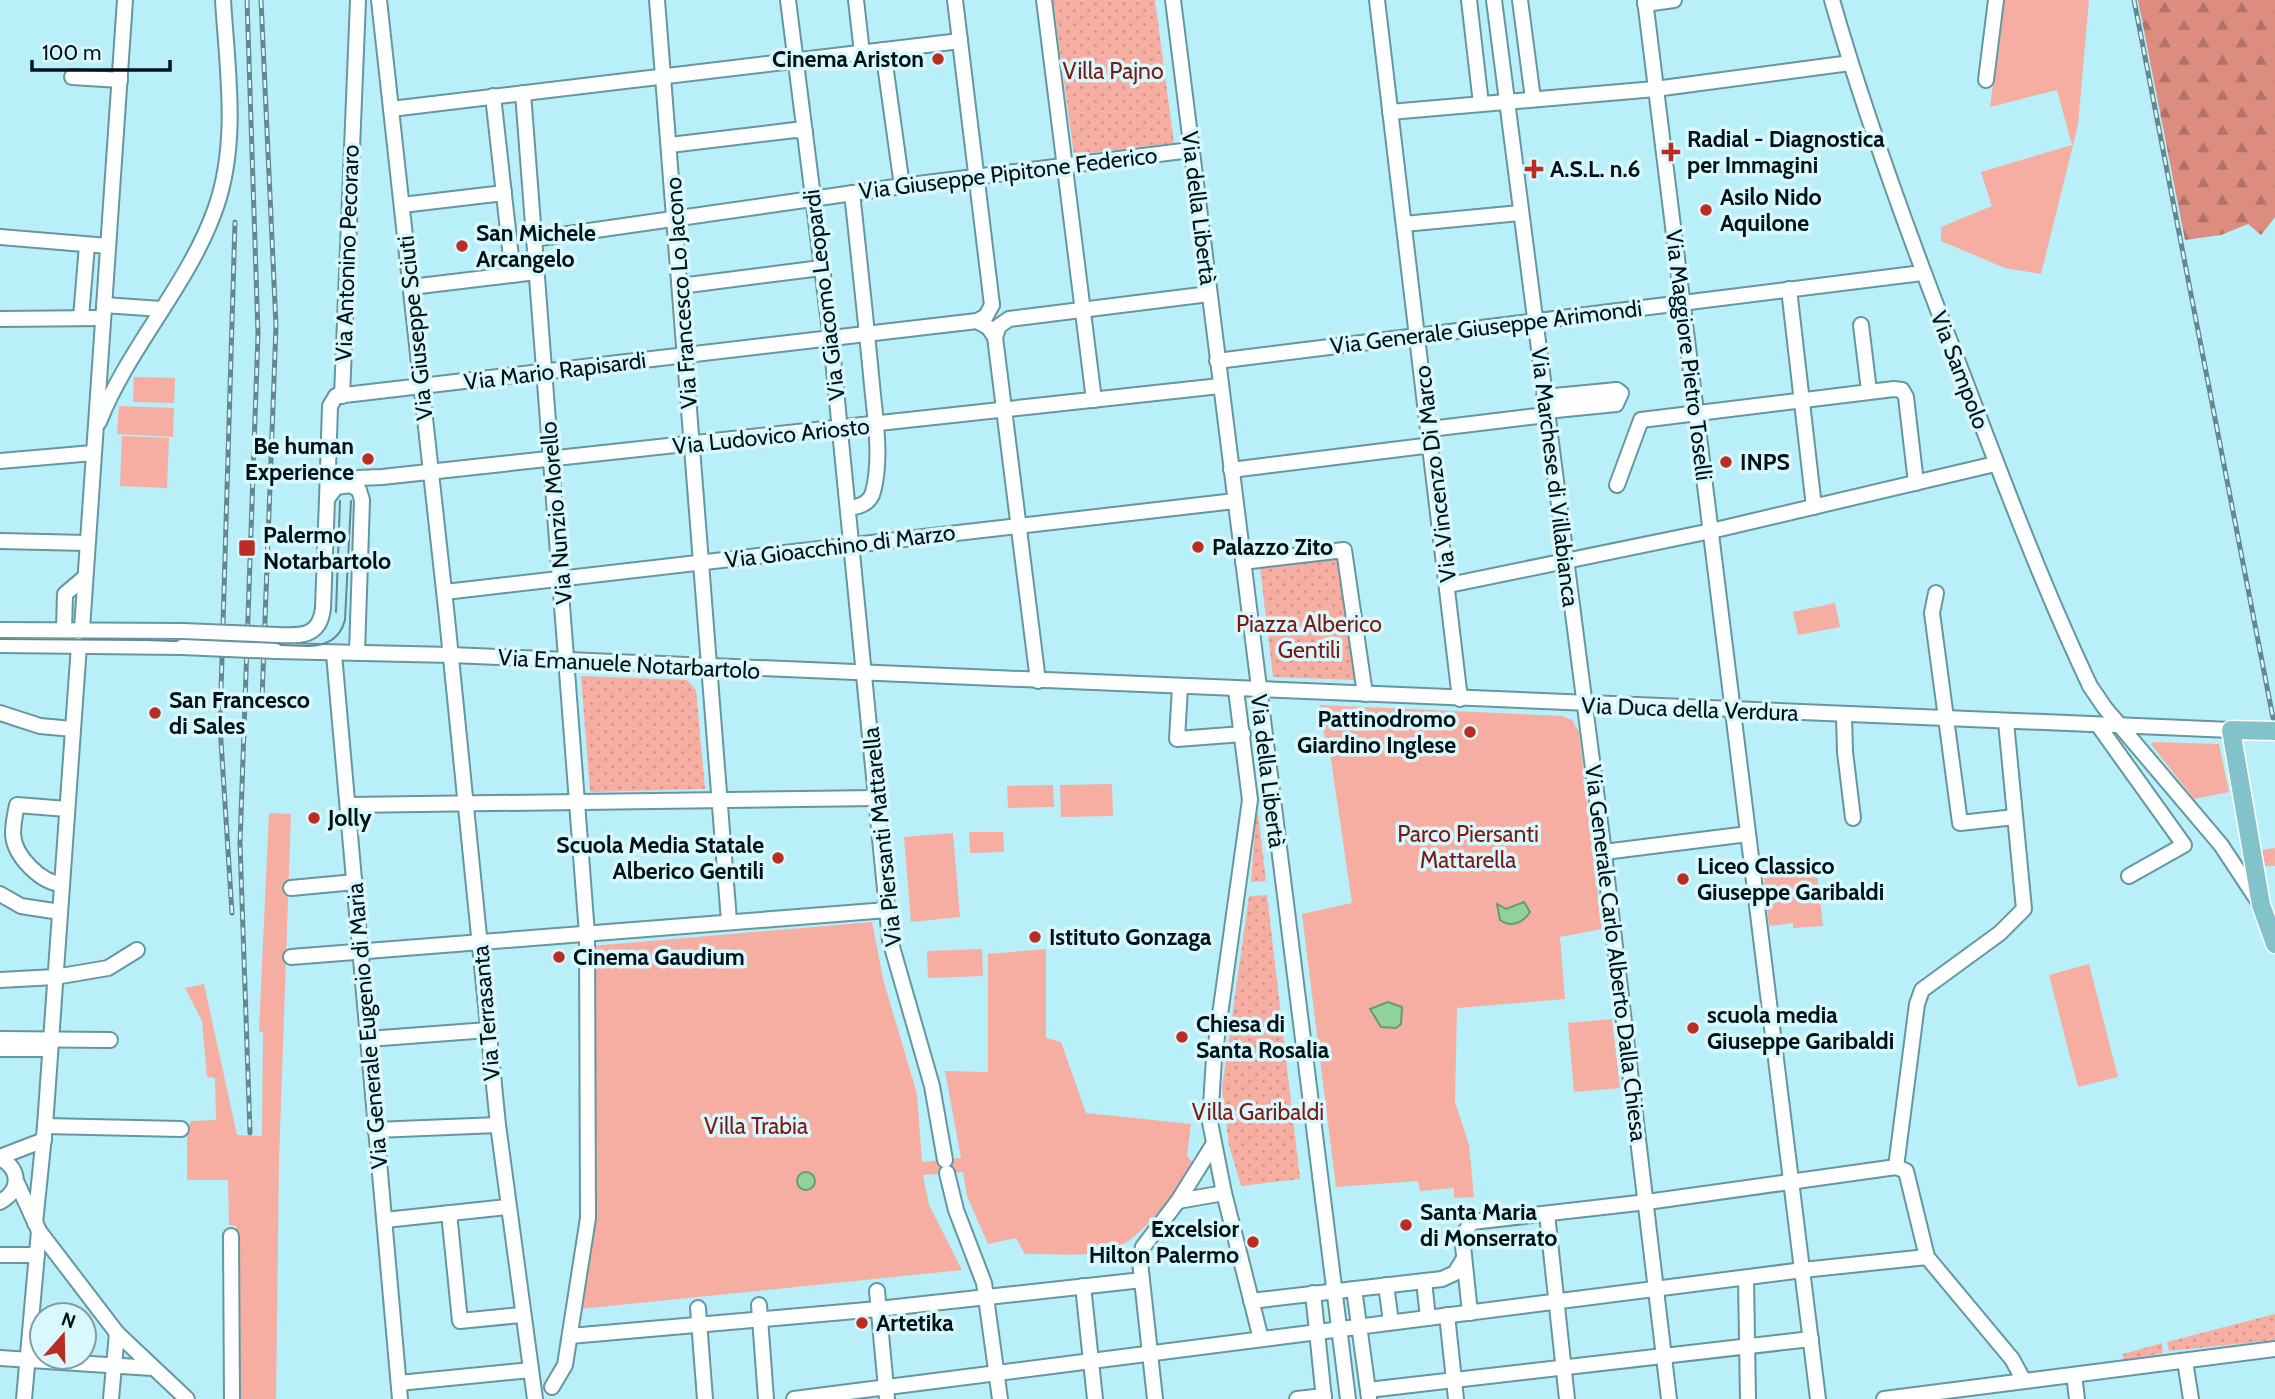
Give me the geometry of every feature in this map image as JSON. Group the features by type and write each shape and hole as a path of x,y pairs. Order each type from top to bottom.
{"main road":[{"path":"2275,731 2231,730 2261,905 2275,944"},
{"path":"2261,905 2275,919"}],"street":[{"path":"0,630 82,629 125,0"},
{"path":"95,433 116,385 208,227 225,172 229,120 223,0"},
{"name":"Via Antonino Pecoraro","path":"82,629 306,635 321,621 330,406 331,400 342,396 358,0"},
{"name":"Via Giuseppe Sciuti","path":"379,0 451,655"},
{"name":"Via Francesco Lo Jacono","path":"657,0 729,922"},
{"name":"Via Giacomo Leopardi","path":"788,0 831,339 865,675"},
{"path":"856,0 862,53"},
{"path":"955,0 992,305 986,316 977,321"},
{"path":"1044,0 1094,400"},
{"name":"Via della Libertà","path":"1173,0 1348,1399"},
{"name":"Via Vincenzo Di Marco","path":"1377,0 1449,585 1460,699"},
{"path":"1469,0 1481,104"},
{"name":"Via Marchese di Villabianca","path":"1491,0 1580,704"},
{"path":"1520,0 1533,99"},
{"path":"1645,2 1674,0"},
{"name":"Via Sampolo","path":"1832,0 1850,63 1922,272 1995,464 2085,677 2105,708 2221,845 2261,905"},
{"path":"1986,80 1997,0"},
{"name":"Via Maggiore Pietro Toselli","path":"1645,2 1818,1399"},
{"path":"391,109 960,41"},
{"path":"883,50 902,186"},
{"path":"1390,112 1655,89 1850,63"},
{"path":"72,77 120,80"},
{"name":"Via Nunzio Morello","path":"523,93 587,934 588,1218 565,1365 555,1393"},
{"path":"493,96 513,275"},
{"path":"670,145 795,130 805,132"},
{"name":"Via Giuseppe Pipitone Federico","path":"533,239 902,186 1191,150"},
{"path":"402,205 504,193"},
{"path":"848,508 859,507 872,494 875,425 852,193"},
{"path":"1404,224 1518,213"},
{"path":"0,237 108,246"},
{"path":"81,318 87,245"},
{"path":"680,286 821,268"},
{"path":"411,287 536,272"},
{"name":"Via Generale Giuseppe Arimondi","path":"1217,361 1922,272"},
{"path":"1789,289 1814,507"},
{"path":"1038,681 995,337 999,326 1009,319 1209,294"},
{"path":"992,305 1009,319"},
{"path":"0,319 81,318 103,312 161,309"},
{"path":"977,321 988,327 995,337"},
{"name":"Via Mario Rapisardi","path":"342,396 977,321"},
{"path":"1861,325 1869,391"},
{"name":"Via Ludovico Ariosto","path":"328,470 334,479 382,477 1220,386"},
{"path":"1617,485 1641,420 1894,389 1902,390 1906,397 1916,483"},
{"path":"1430,429 1544,410"},
{"path":"1231,470 1432,445"},
{"path":"0,461 93,453"},
{"path":"1449,585 1711,531 1995,464"},
{"path":"357,653 362,500 367,485 382,477"},
{"path":"327,499 333,489 351,485 359,490 362,500"},
{"name":"Via Gioacchino di Marzo","path":"444,592 1235,501"},
{"path":"0,541 87,543"},
{"path":"1242,562 1344,550 1365,694"},
{"path":"64,630 65,594 84,579"},
{"path":"1936,593 1932,613 1960,822 2015,817"},
{"name":"Via Emanuele Notarbartolo","path":"0,645 451,655 1258,690"},
{"path":"24,1399 37,1255 79,645"},
{"name":"Via Generale Eugenio di Maria","path":"334,654 400,1399"},
{"name":"Via Terrasanta","path":"451,655 507,1207 535,1399"},
{"name":"Via Piersanti Mattarella","path":"865,675 887,910 896,963 932,1086 952,1199 977,1261 987,1296 1000,1399"},
{"path":"1180,687 1177,739 1242,734"},
{"path":"1237,690 1250,800 1214,1058 1210,1122 1224,1193 1261,1339"},
{"name":"Via Duca della Verdura","path":"1258,690 2231,730"},
{"name":"Via Generale Carlo Alberto Dalla Chiesa","path":"1580,704 1604,852 1669,1399"},
{"path":"0,713 40,726 73,729"},
{"path":"1844,715 1845,752 1853,818"},
{"path":"1896,1167 1917,1004 1922,990 1990,941 2020,916 2024,909 2006,722"},
{"path":"2098,725 2184,845 2129,876"},
{"path":"348,805 877,798"},
{"path":"62,884 41,876 21,855 13,836 17,805 67,809"},
{"path":"1604,852 1748,834"},
{"path":"291,888 355,882"},
{"path":"0,894 20,906 60,912"},
{"path":"291,957 887,910"},
{"path":"0,979 55,976 108,968 137,950"},
{"path":"368,1039 488,1030"},
{"path":"0,1039 51,1045"},
{"path":"0,1049 51,1045 110,1045"},
{"path":"375,1130 498,1125"},
{"path":"181,1129 45,1133 0,1157 13,1168 37,1227 117,1333 187,1399"},
{"path":"1155,1399 1140,1261 1143,1247 1178,1201 1213,1145"},
{"path":"1469,1313 1462,1236 1472,1222 1647,1202 1896,1167 1906,1171 1927,1257 2012,1359 2024,1381"},
{"path":"17,1182 4,1200 37,1227"},
{"path":"1178,1201 1224,1193"},
{"path":"385,1220 507,1207"},
{"path":"449,1213 460,1321 521,1315"},
{"path":"1547,1214 1567,1399"},
{"path":"231,1236 232,1399"},
{"path":"0,1255 37,1255"},
{"path":"794,1399 886,1393 997,1373 1150,1353 1803,1270 1927,1257"},
{"path":"1251,1301 1449,1277 1460,1268 1463,1260"},
{"path":"1746,1278 1748,1399"},
{"path":"570,1336 698,1325 760,1312 878,1309 1142,1280"},
{"path":"1424,1281 1428,1318"},
{"path":"1386,1285 1391,1322"},
{"path":"1083,1286 1095,1399"},
{"path":"1354,1289 1369,1394 1564,1366 1811,1339"},
{"path":"877,1291 886,1393"},
{"path":"1297,1399 1324,1397 1313,1293"},
{"path":"698,1308 705,1399"},
{"path":"760,1312 766,1399"},
{"path":"1447,1315 1456,1399"},
{"path":"111,1399 117,1333"},
{"path":"1884,1399 1938,1396 2024,1381 2275,1349"},
{"path":"0,1358 152,1368"},
{"path":"2185,1361 2191,1399"},
{"path":"399,1383 530,1370"},
{"path":"2074,1375 2077,1399"},
{"path":"535,1399 541,1387 555,1393"}],"green space":[{"name":"Villa Pajno","path":"1053,0 1155,0 1174,143 1074,155"},
{"path":"2004,0 2089,0 2078,125 2041,274 2005,268 1941,241 1941,227 1992,206 1981,172 2072,145 2057,90 1990,107"},
{"path":"2138,0 2275,0 2275,217 2261,235 2248,224 2221,235 2185,240"},
{"path":"134,377 175,378 174,403 133,402"},
{"path":"119,406 174,408 173,437 117,434"},
{"path":"122,436 169,438 167,488 120,486"},
{"name":"Piazza Alberico Gentili","path":"1338,557 1356,680 1273,677 1260,567"},
{"path":"1835,603 1840,627 1798,635 1793,612"},
{"path":"581,676 687,680 696,690 705,789 590,792"},
{"name":"Parco Piersanti Mattarella","path":"1320,705 1562,716 1572,720 1579,732 1602,929 1560,937 1565,999 1457,1008 1455,1102 1469,1145 1474,1197 1454,1198 1454,1188 1420,1191 1418,1181 1336,1187 1302,914 1352,903 1329,746 1325,741"},
{"path":"2151,744 2219,744 2229,792 2194,799"},
{"path":"1112,784 1113,816 1061,817 1060,785"},
{"path":"1053,785 1054,807 1008,808 1007,786"},
{"path":"269,813 291,814 279,1160 276,1399 237,1399 236,1226 229,1225 228,1180 187,1180 187,1133 191,1121 216,1120 215,1078 207,1077 202,1021 185,988 204,984 237,1135 262,1136 263,1032 259,1031"},
{"path":"1258,813 1266,881 1251,882 1256,815"},
{"path":"969,832 1003,832 1004,852 970,853"},
{"path":"953,833 960,917 911,922 904,837"},
{"path":"2275,848 2275,866 2265,866 2262,850"},
{"path":"1816,864 1823,926 1793,928 1793,923 1769,926 1764,878 1787,875 1787,867"},
{"name":"Villa Garibaldi","path":"1267,895 1300,1179 1241,1186 1229,1145 1222,1088 1249,896"},
{"name":"Villa Trabia","path":"872,922 883,979 917,1094 922,1162 961,1158 945,1071 988,1072 988,954 1046,949 1046,1038 1061,1042 1086,1113 1191,1124 1187,1156 1193,1163 1179,1186 1147,1225 1112,1250 1082,1254 1025,1254 1016,1238 988,1244 967,1196 963,1172 923,1175 929,1205 962,1270 580,1309 591,946"},
{"path":"982,949 983,976 928,978 927,951"},
{"path":"2089,964 2118,1077 2078,1087 2049,975"},
{"path":"1612,1019 1620,1088 1574,1092 1568,1023"},
{"path":"2275,1314 2275,1340 2169,1351 2167,1342"},
{"path":"2162,1343 2163,1353 2124,1360 2123,1354"}],"shaded area":[{"path":"1524,902 1530,912 1524,919 1512,924 1500,920 1497,904 1506,909"},
{"path":"1388,1002 1402,1007 1401,1024 1396,1028 1381,1027 1370,1009"},
{"path":"802,1172 810,1172 815,1181 813,1188 802,1190 797,1185 797,1177"}],"tram line":[{"path":"336,612 340,501"},
{"path":"0,639 146,640 308,646 327,643 340,632 345,620 351,501"}],"railway":[{"path":"247,0 258,334 240,843 250,1133"},
{"path":"261,0 276,326 262,700"},
{"path":"2134,0 2273,718"},
{"path":"232,913 220,725 235,222"}],"place":[{"name":"Cinema Ariston","path":"938,59"},
{"name":"Radial - Diagnostica per Immagini","path":"1671,152"},
{"name":"A.S.L. n.6","path":"1534,169"},
{"name":"Asilo Nido Aquilone","path":"1706,210"},
{"name":"San Michele Arcangelo","path":"462,246"},
{"name":"Be human Experience","path":"368,459"},
{"name":"INPS","path":"1726,462"},
{"name":"Palazzo Zito","path":"1198,547"},
{"name":"Palermo Notarbartolo","path":"247,548"},
{"name":"San Francesco di Sales","path":"155,713"},
{"name":"Pattinodromo Giardino Inglese","path":"1470,732"},
{"name":"Jolly","path":"314,818"},
{"name":"Scuola Media Statale Alberico Gentili","path":"778,858"},
{"name":"Liceo Classico Giuseppe Garibaldi","path":"1683,879"},
{"name":"Istituto Gonzaga","path":"1035,937"},
{"name":"Cinema Gaudium","path":"559,957"},
{"name":"scuola media Giuseppe Garibaldi","path":"1693,1028"},
{"name":"Chiesa di Santa Rosalia","path":"1182,1037"},
{"name":"Santa Maria di Monserrato","path":"1406,1225"},
{"name":"Excelsior Hilton Palermo","path":"1253,1242"},
{"name":"Artetika","path":"862,1323"}]}
